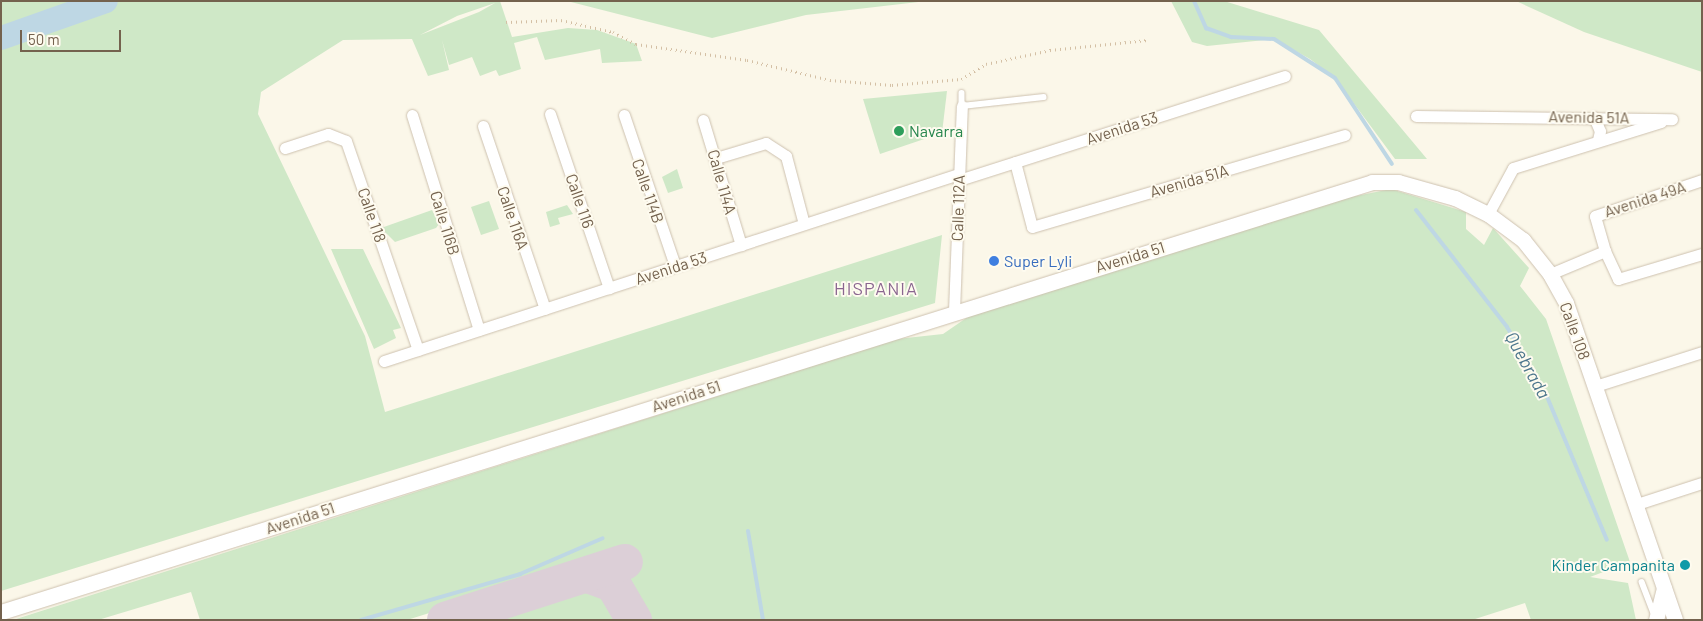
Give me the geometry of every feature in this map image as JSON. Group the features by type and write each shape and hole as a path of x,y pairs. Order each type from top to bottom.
{"main road":[{"name":"Calle 108","path":"1372,182 1423,187 1488,214 1523,240 1550,274 1566,302 1637,504 1675,620"},
{"name":"Avenida 51","path":"1,612 954,311 1372,182"},
{"path":"1655,617 1664,588"}],"street":[{"name":"Avenida 53","path":"384,361 804,224 1015,162 1285,76"},
{"name":"Calle 112A","path":"954,311 962,106"},
{"name":"Calle 116","path":"550,114 609,288"},
{"name":"Calle 116B","path":"412,115 479,330"},
{"name":"Calle 114B","path":"624,115 675,266"},
{"name":"Avenida 51A","path":"1416,116 1672,119 1598,140"},
{"path":"1488,214 1513,168 1598,140 1600,131 1594,117"},
{"name":"Calle 114A","path":"703,120 741,245"},
{"name":"Calle 116A","path":"483,126 545,309"},
{"name":"Calle 118","path":"285,148 328,134 346,141 418,350"},
{"name":"Avenida 51A","path":"1015,162 1032,227 1345,135"},
{"path":"716,158 766,143 786,156 804,224"},
{"name":"Avenida 49A","path":"1605,251 1595,216 1702,180"},
{"path":"1550,274 1605,251 1618,279 1702,254"},
{"path":"1595,386 1702,352"},
{"path":"1637,504 1702,483"}],"lane":[{"path":"962,93 962,106 1044,96"},
{"path":"1642,582 1655,617"}],"path":[{"path":"506,22 561,20 613,32 636,44 747,60 830,80 892,85 961,79 986,64 1050,50 1147,40"}],"green space":[{"path":"1,1 500,1 512,37 568,28 597,30 636,44 642,61 602,63 600,49 545,60 537,37 514,43 521,69 499,76 496,70 480,76 472,57 449,65 442,40 449,70 428,76 412,39 343,40 261,92 258,114 365,336 385,412 942,235 935,303 1,591","holes":["495,3 479,12 420,35 457,16"]},
{"path":"567,1 927,1 806,15 712,38"},
{"path":"1171,1 1224,1 1319,30 1427,159 1395,159 1335,78 1310,59 1274,39 1207,46 1192,42"},
{"path":"1516,1 1702,1 1702,72 1584,32"},
{"path":"947,91 942,133 880,154 863,99"},
{"path":"677,169 683,188 668,193 662,177"},
{"path":"1391,189 1466,212 1466,229 1484,245 1493,228 1529,268 1520,286 1546,319 1630,562 1590,577 1628,583 1636,620 1531,620 1525,603 1472,620 647,620 619,576 634,573 627,551 407,620 200,620 191,592 98,620 13,620 897,339 943,334 975,312 1326,202"},
{"path":"489,201 499,229 481,235 471,207"},
{"path":"567,205 573,214 558,218 560,224 550,227 546,212"},
{"path":"432,210 439,224 436,228 395,242 381,228"},
{"path":"331,249 363,249 401,328 393,330 396,338 374,349"},
{"path":"580,590 608,598 621,620 484,620"}],"waterway":[{"path":"1,38 106,1"},
{"name":"Quebrada","path":"1194,1 1206,28 1231,37 1274,39 1335,78 1392,164"},
{"name":"Quebrada","path":"1416,210 1507,327 1545,392 1607,540"},
{"path":"748,531 763,620"},
{"path":"361,620 520,574 603,538"}],"taxiway":[{"path":"445,620 625,562"},
{"path":"588,575 613,584 634,620"}],"place":[{"name":"Navarra","path":"899,131"},
{"name":"Super Lyli","path":"994,261"},
{"name":"Kinder Campanita","path":"1685,565"}],"district":[{"name":"HISPANIA","path":"876,288"}]}
